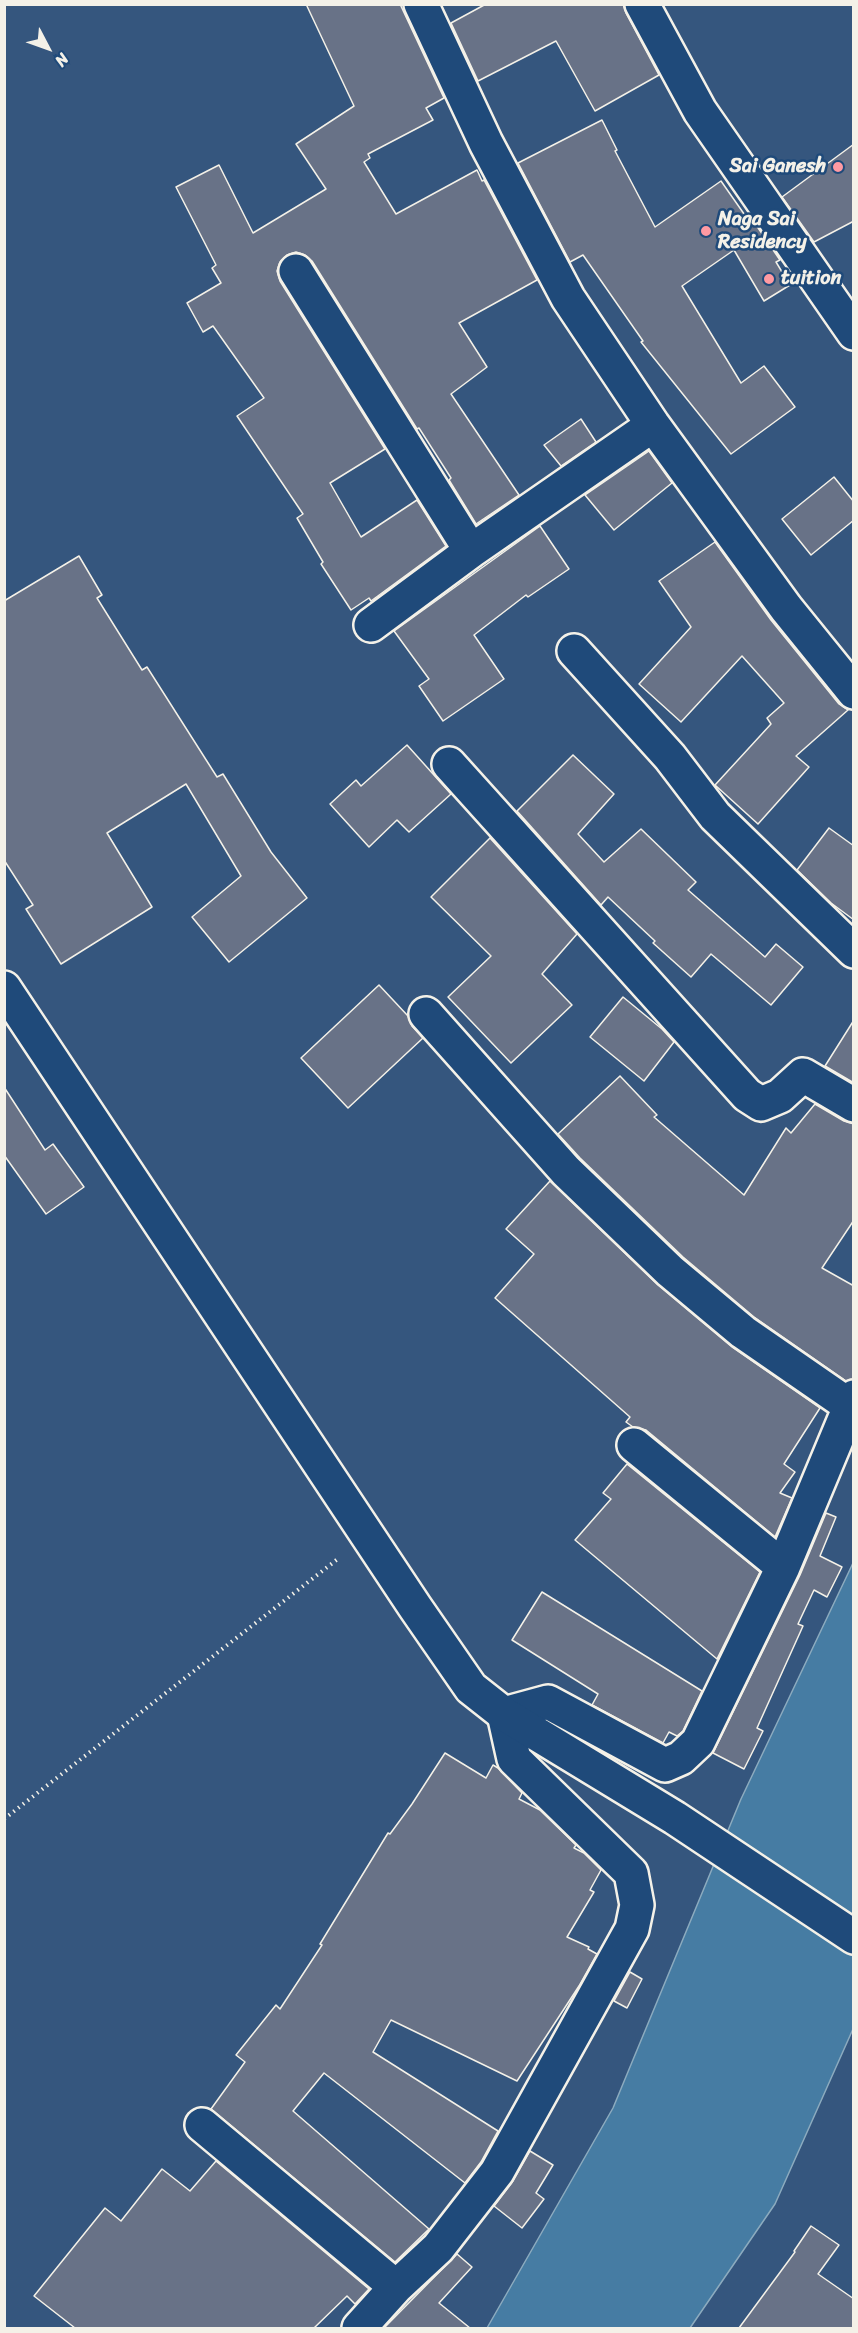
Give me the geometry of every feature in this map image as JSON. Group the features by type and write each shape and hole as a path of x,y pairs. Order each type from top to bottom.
{"street":[{"path":"421,4 486,143 568,298 652,425 786,609 854,692"},
{"path":"642,4 700,111 854,333"},
{"path":"296,271 471,551"},
{"path":"371,626 471,551 652,425"},
{"path":"574,651 670,757 715,816 854,951"},
{"path":"449,764 747,1095 761,1104 780,1096 803,1076 854,1105"},
{"path":"4,988 471,1688 504,1714 675,1818 854,1937"},
{"path":"426,1014 566,1171 670,1271 743,1332 852,1402 783,1568 698,1742 681,1758 665,1765 548,1702 504,1714"},
{"path":"634,1445 783,1568"},
{"path":"359,2328 396,2287 438,2248 497,2172 632,1929 637,1905 631,1874 514,1759 504,1714"},
{"path":"202,2125 396,2287"}],"path":[{"path":"4,1819 368,1536"}],"water":[{"path":"853,1563 853,2029 775,2204 690,2328 487,2328 613,2108 741,1799"}],"building":[{"path":"306,4 400,4 444,98 426,108 433,120 368,154 370,158 364,162 396,214 477,170 537,280 459,323 487,367 451,394 519,495 476,524 449,480 451,478 419,428 417,429 312,261 296,252 287,255 280,262 277,271 280,281 385,449 330,483 361,537 417,500 446,546 371,601 369,598 351,610 321,564 323,562 297,518 303,514 237,416 264,398 213,326 203,332 187,303 221,283 212,268 216,265 176,187 219,165 253,233 326,189 296,144 354,106"},
{"path":"486,4 623,4 659,75 595,111 556,41 478,81 451,23"},
{"path":"602,120 617,150 615,151 655,227 721,181 749,221 752,219 780,260 776,262 790,285 764,301 734,250 682,286 741,383 764,366 795,407 731,454 641,342 643,341 583,255 570,262 518,163"},
{"name":"Sai Ganesh","path":"854,144 854,221 814,242 782,197"},
{"path":"581,419 596,442 561,466 544,445"},
{"path":"649,451 672,483 614,530 585,495"},
{"path":"834,477 854,502 854,520 811,555 782,519"},
{"path":"540,526 569,569 528,597 526,595 474,635 504,679 443,721 419,686 429,679 394,631"},
{"path":"715,542 771,620 839,704 848,710 796,756 809,767 758,824 715,785 771,724 767,718 784,703 742,656 681,722 639,684 691,627 659,581"},
{"path":"79,556 102,595 97,598 142,670 147,667 217,777 223,774 271,852 307,898 229,962 192,917 241,876 186,784 107,833 152,907 61,964 26,909 33,905 4,860 4,601"},
{"path":"407,745 451,794 409,832 397,820 369,847 330,804 356,780 361,786"},
{"path":"573,755 614,794 578,834 604,862 641,829 696,882 688,890 765,957 776,944 803,967 771,1005 711,954 691,977 653,943 655,941 608,897 601,905 517,811"},
{"path":"829,828 854,846 854,920 831,903 797,870"},
{"path":"490,838 577,934 542,974 572,1005 511,1063 448,997 491,956 431,897"},
{"path":"379,985 408,1016 412,1026 423,1038 348,1108 301,1058"},
{"path":"623,997 662,1029 674,1042 644,1081 590,1037"},
{"path":"854,1020 854,1083 825,1066"},
{"path":"620,1076 657,1115 654,1117 744,1195 786,1128 791,1133 815,1104 844,1121 854,1124 854,1220 822,1268 854,1286 854,1379 846,1381 754,1317 683,1257 558,1134"},
{"path":"4,1087 45,1150 53,1144 84,1187 46,1214 4,1155"},
{"path":"550,1181 658,1285 732,1347 820,1408 784,1464 795,1472 780,1493 792,1498 775,1537 646,1430 633,1427 626,1422 630,1417 495,1298 534,1254 506,1229"},
{"path":"627,1464 760,1572 717,1659 575,1540 611,1499 603,1493"},
{"path":"826,1513 836,1517 820,1556 842,1567 827,1597 814,1590 798,1624 803,1626 757,1728 763,1731 744,1769 713,1753 800,1575"},
{"path":"542,1592 702,1691 683,1731 677,1736 669,1732 663,1743 592,1705 598,1694 512,1640"},
{"path":"445,1753 486,1778 493,1765 498,1768 522,1793 519,1799 540,1810 576,1845 574,1848 584,1853 601,1870 590,1890 594,1892 567,1937 589,1947 588,1949 597,1954 579,1986 517,2081 391,2020 373,2052 498,2131 481,2162 465,2183 324,2073 293,2111 429,2229 395,2262 211,2109 245,2062 236,2055 276,2005 280,2009 322,1945 320,1944 388,1833 390,1834 412,1804"},
{"path":"630,1972 642,1979 627,2008 614,2001"},
{"path":"530,2151 553,2165 536,2193 544,2199 522,2228 494,2206 513,2181"},
{"path":"216,2161 369,2289 355,2304 347,2296 314,2328 75,2328 34,2296 105,2208 121,2221 162,2169 190,2191"},
{"path":"811,2226 839,2245 818,2274 854,2299 854,2328 739,2328 795,2252"},
{"path":"457,2254 472,2267 439,2303 470,2328 384,2328"}],"place":[{"name":"Sai Ganesh","path":"838,167"},
{"name":"Naga Sai Residency","path":"706,231"},
{"name":"tuition","path":"769,279"}]}
